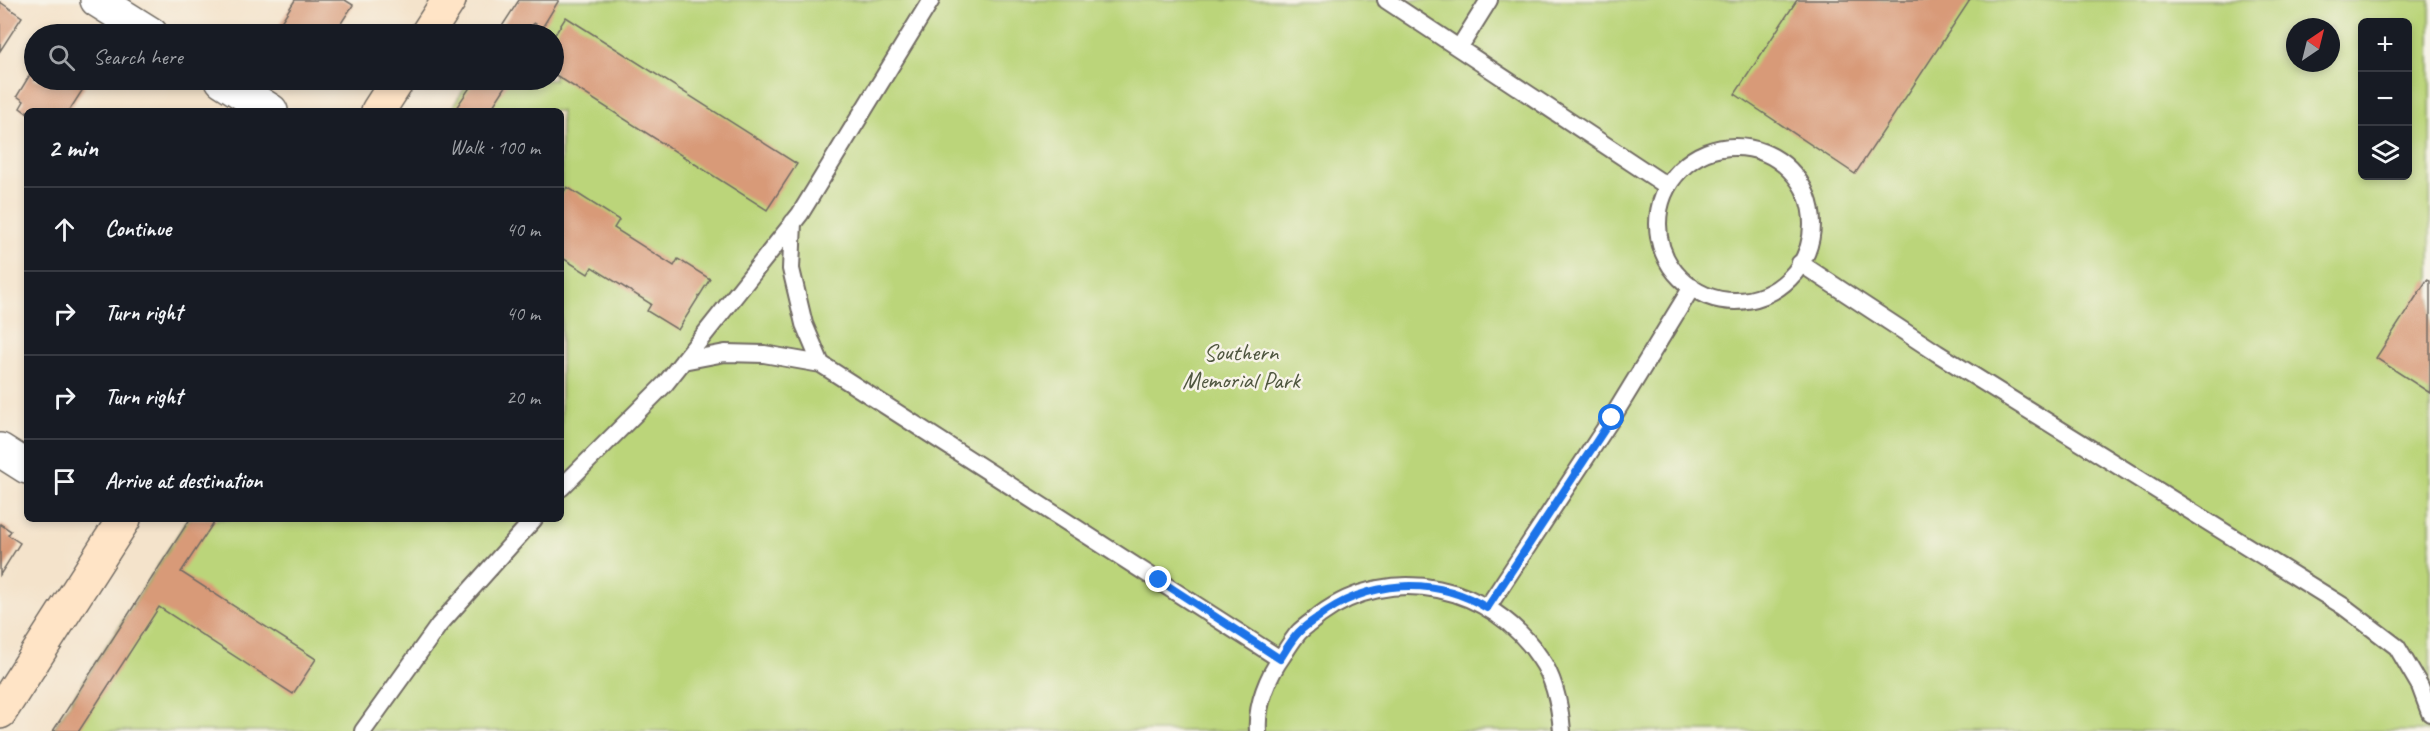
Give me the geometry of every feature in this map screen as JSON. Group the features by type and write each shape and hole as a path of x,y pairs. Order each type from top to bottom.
{"street":[{"path":"98,0 135,24"},
{"path":"433,24 449,0"},
{"path":"238,90 266,108"},
{"path":"380,108 392,90"},
{"path":"0,450 24,465"},
{"path":"0,712 117,522"}],"lane":[{"path":"564,485 665,384 794,222 931,0"},
{"path":"1386,0 1667,186"},
{"path":"1459,48 1489,0"},
{"path":"1729,146 1755,149 1778,160 1797,178 1809,201 1812,227 1807,252 1794,274 1773,291 1750,299 1725,300 1701,293 1680,279 1666,258 1658,234 1659,210 1667,186 1682,166 1704,153 1729,146"},
{"path":"794,222 791,269 804,324 820,364"},
{"path":"1800,264 1937,353 2343,606 2397,647 2420,686 2430,713"},
{"path":"1487,608 1612,418 1692,287"},
{"path":"683,361 725,353 764,354 820,364 1280,659"},
{"path":"363,731 439,625 531,522"},
{"path":"1258,731 1257,720 1270,672 1299,632 1336,603 1380,588 1426,586 1471,598 1510,623 1541,658 1559,701 1562,731"}],"green space":[{"name":"Southern Memorial Park","path":"521,0 2430,0 2430,731 52,731 186,522 564,522 564,108 452,108 464,90 564,90 564,24 505,24"}],"building":[{"path":"295,0 345,0 353,5 341,24 280,24"},
{"path":"519,0 559,0 544,24 503,24"},
{"path":"1797,0 1970,0 1855,174 1735,94"},
{"path":"0,2 22,17 0,51"},
{"path":"566,17 797,164 767,210 564,80 564,24 562,24"},
{"path":"24,84 24,90 82,90 71,108 38,107 24,108 24,111 20,108 24,101 17,96"},
{"path":"468,90 504,90 492,108 456,108"},
{"path":"567,187 619,220 614,228 674,266 678,259 710,279 678,330 647,311 651,304 592,267 588,274 564,259 564,192"},
{"path":"2427,280 2430,281 2430,393 2376,358"},
{"path":"188,522 214,522 181,572 316,659 293,694 159,607 79,731 53,731"},
{"path":"0,524 11,531 8,535 20,543 0,575"}],"route":[{"path":"1159,580 1280,659 1299,632 1336,603 1380,588 1426,586 1471,598 1487,608 1612,418"}]}
